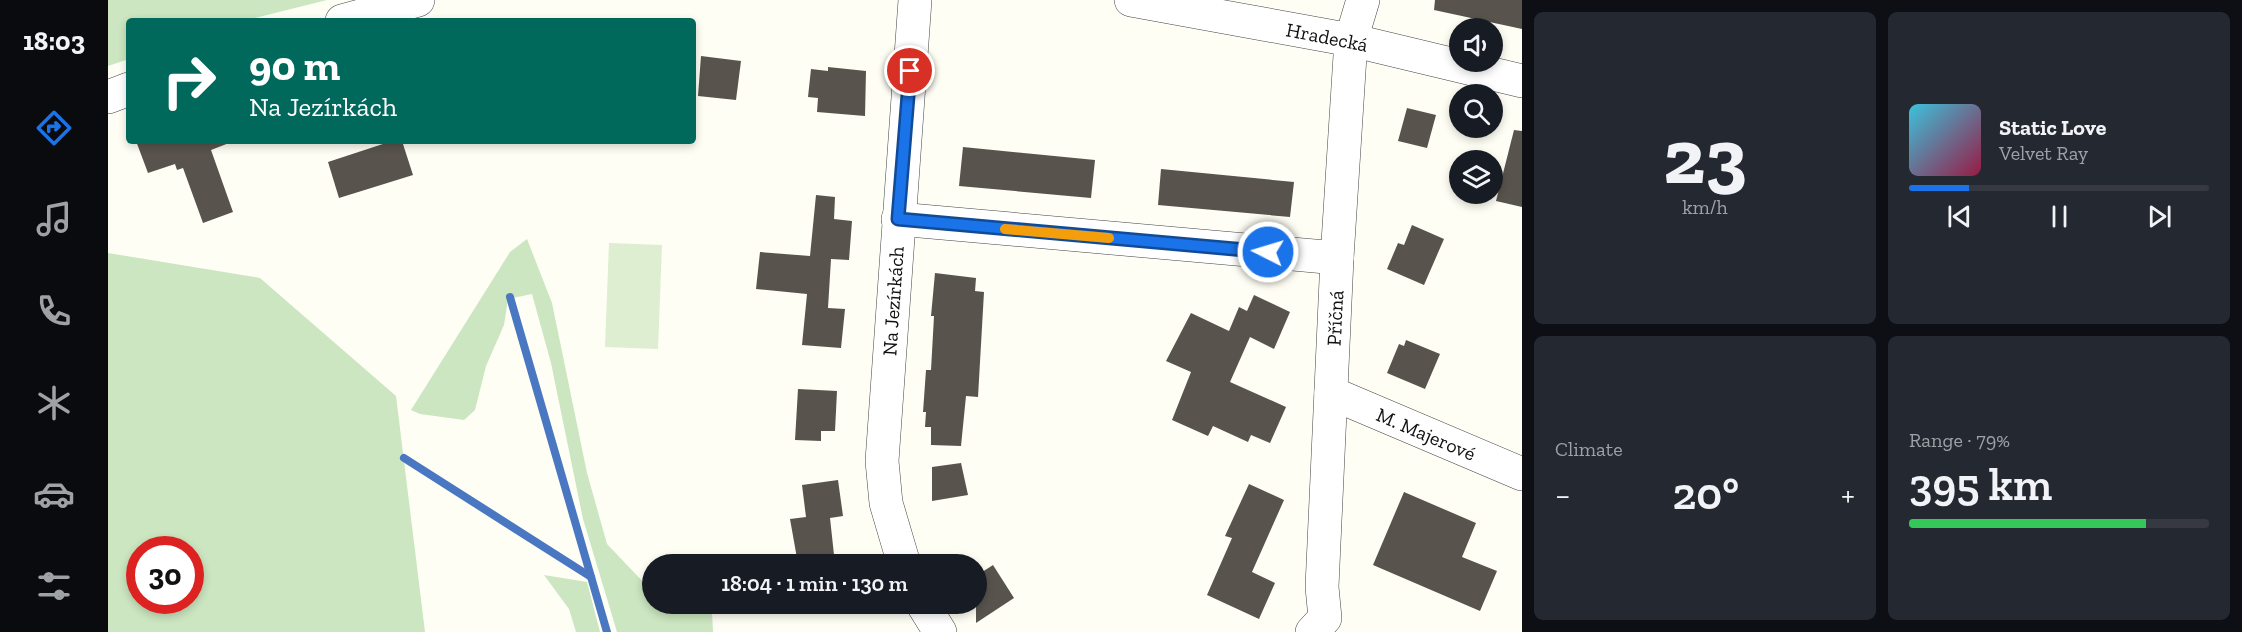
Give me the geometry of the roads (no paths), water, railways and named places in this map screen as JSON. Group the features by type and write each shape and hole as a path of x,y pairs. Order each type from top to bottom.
{"street":[{"path":"353,18 418,0"},
{"name":"Na Jezírkách","path":"901,554 886,503 882,460 915,0"},
{"name":"Hradecká","path":"1131,0 1351,40 1522,81"},
{"name":"Příčná","path":"1328,627 1322,586 1337,258 1351,40 1363,0"},
{"path":"108,97 126,90"},
{"path":"898,219 1337,258"},
{"name":"M. Majerové","path":"1331,393 1522,474"},
{"path":"929,614 940,632"}],"waterway":[{"path":"510,297 607,632"},
{"path":"404,458 591,577"}]}
